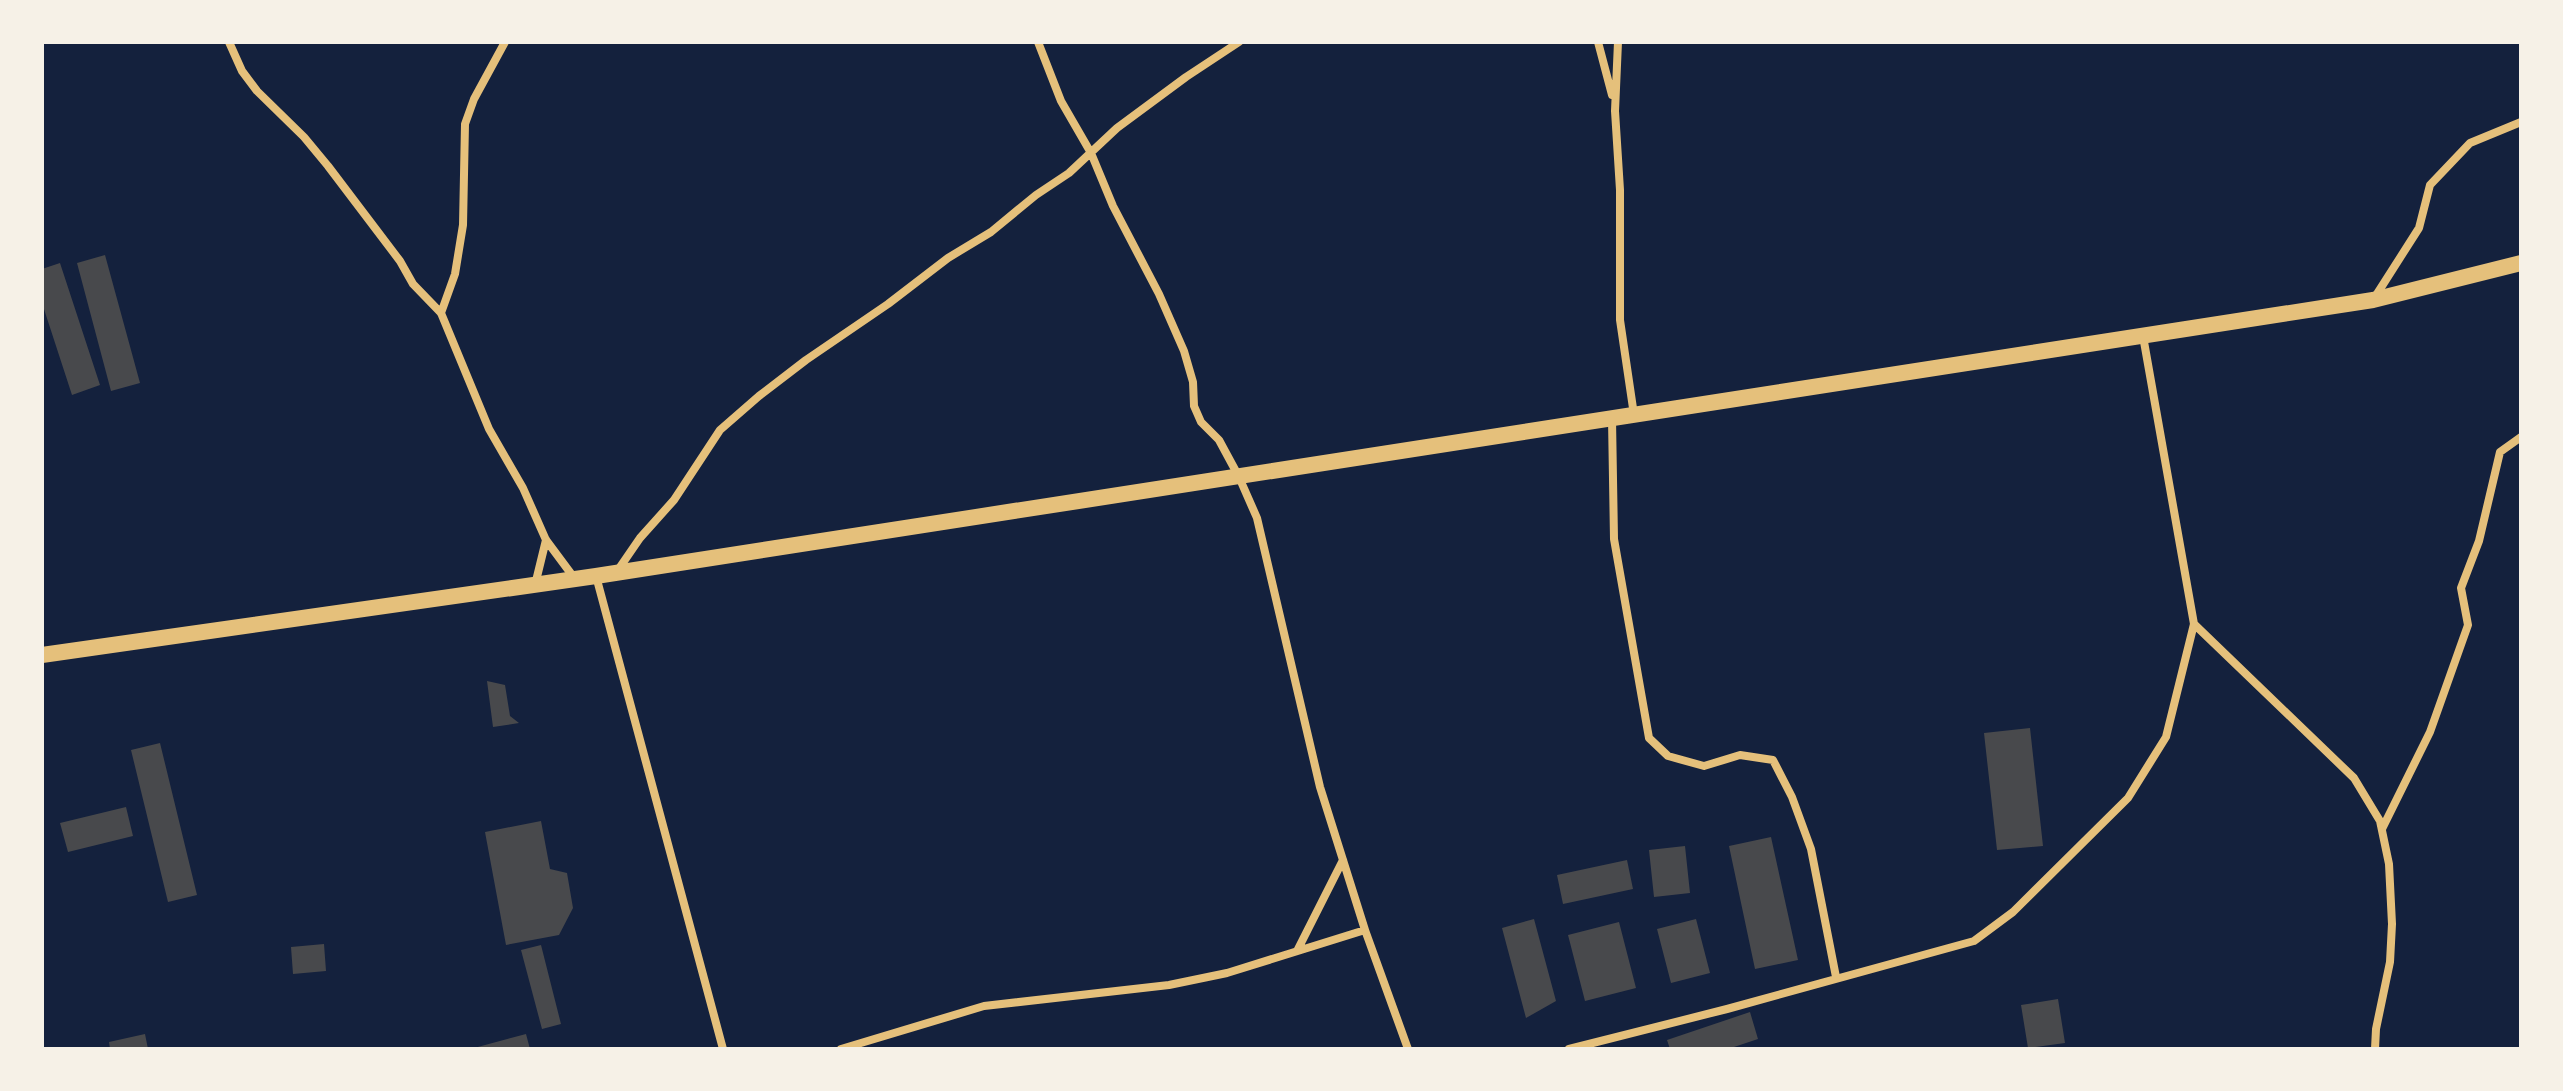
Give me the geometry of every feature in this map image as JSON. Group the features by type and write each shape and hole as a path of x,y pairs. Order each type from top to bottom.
{"highway":[{"path":"42,655 616,573 2373,300 2521,263"}],"street":[{"path":"229,42 242,71 257,91 304,137 400,261 413,284 441,313 489,429 523,488 546,540 575,579"},
{"path":"441,313 455,274 463,225 465,124 474,99 505,42"},
{"path":"1038,42 1061,101 1091,153 1113,206 1159,294 1184,351 1193,382 1194,406 1201,422 1219,440 1257,518 1320,787 1365,930 1408,1049"},
{"path":"616,573 640,538 674,500 720,430 729,422 806,360 948,258 991,232 1069,173 1117,128 1239,42"},
{"path":"1598,42 1615,111"},
{"path":"1618,42 1615,111 1620,190 1620,320 1634,415"},
{"path":"2373,300 2419,228 2430,185 2470,143 2521,122"},
{"path":"1569,1049 1974,941 2023,903 2128,798 2166,737 2194,624 2143,336"},
{"path":"1612,419 1614,539 1649,738 1668,756 1704,766 1740,755 1773,760 1792,797 1811,849 1836,977"},
{"path":"2382,829 2430,732 2468,625 2461,588 2479,541 2500,452 2521,437"},
{"path":"535,585 546,540"},
{"path":"596,576 723,1049"},
{"path":"2194,624 2354,778 2380,821 2389,864 2392,924 2390,962 2376,1029 2375,1049"},
{"path":"1297,951 1343,860"},
{"path":"841,1049 984,1006 1169,985 1227,973 1365,930"}],"building":[{"path":"105,255 140,383 111,391 77,263"},
{"path":"60,263 100,385 72,395 42,303 42,269"},
{"path":"487,681 505,685 510,716 519,723 493,727"},
{"path":"2030,728 2043,846 1997,850 1984,733"},
{"path":"160,743 197,895 168,902 131,750"},
{"path":"126,807 133,836 68,852 60,823"},
{"path":"541,821 550,869 567,873 573,908 559,935 506,945 485,832"},
{"path":"1771,837 1798,960 1755,969 1729,846"},
{"path":"1685,846 1690,893 1654,897 1649,850"},
{"path":"1627,860 1633,889 1563,904 1557,875"},
{"path":"1534,919 1556,1001 1526,1018 1502,928"},
{"path":"1696,919 1710,973 1671,983 1657,929"},
{"path":"1619,922 1636,988 1585,1001 1568,935"},
{"path":"324,944 326,971 293,974 291,947"},
{"path":"541,945 561,1024 542,1029 521,950"},
{"path":"2058,999 2065,1043 2028,1048 2021,1005"},
{"path":"1750,1012 1758,1039 1728,1049 1670,1049 1667,1040"},
{"path":"145,1034 148,1049 110,1049 109,1042"},
{"path":"526,1034 530,1049 474,1049 474,1048"}]}
